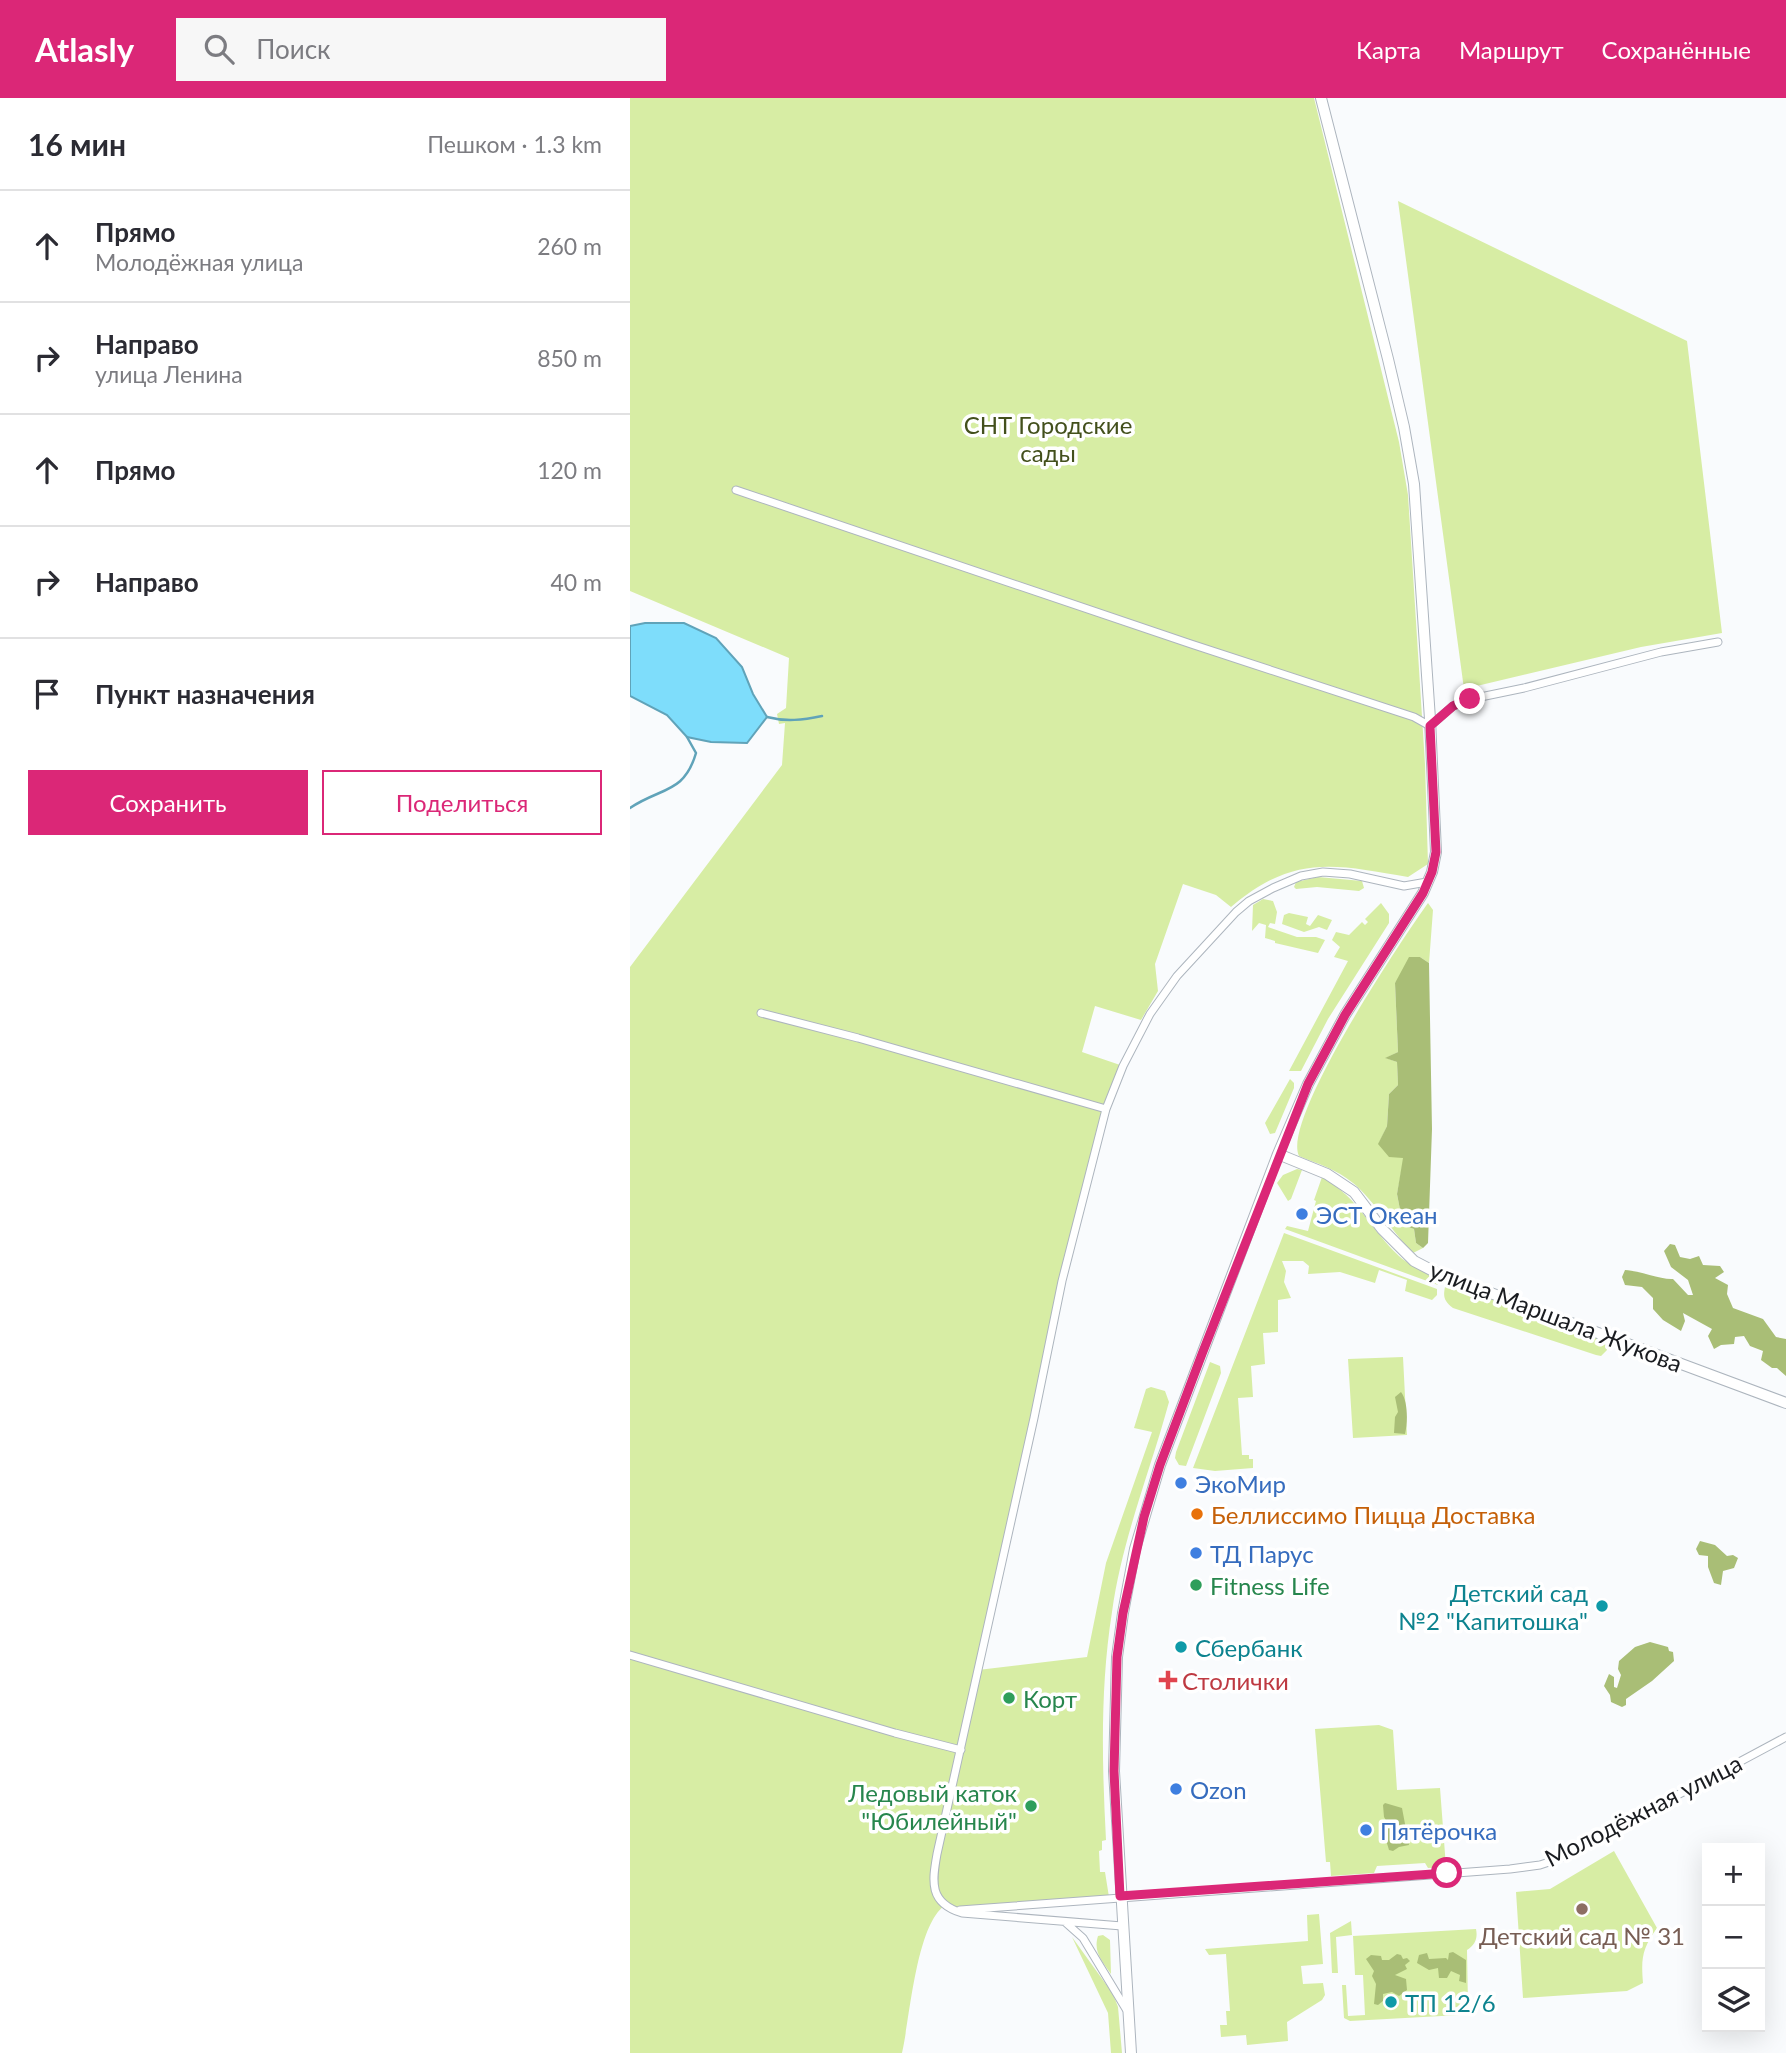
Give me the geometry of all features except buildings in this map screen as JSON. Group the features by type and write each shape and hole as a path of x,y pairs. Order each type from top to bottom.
{"main road":[{"path":"1131,2053 1114,1771 1115,1702 1123,1613 1135,1549 1160,1465 1278,1154 1317,1064 1423,893 1434,864 1436,843 1430,726 1413,484 1405,427 1321,98"},
{"name":"улица Маршала Жукова","path":"1278,1154 1327,1174 1354,1192 1382,1228 1414,1261 1441,1275 1786,1403"}],"street":[{"path":"736,490 1414,717 1430,726 1453,706 1466,700 1534,686 1661,652 1718,642"},
{"path":"1122,1926 962,1913 944,1906 934,1891 934,1879 1034,1418 1050,1330 1106,1109 1123,1066 1150,1014 1191,960 1249,901 1301,876 1323,872 1349,874 1404,886 1427,882"},
{"path":"761,1013 1106,1109"},
{"path":"630,1655 961,1750"},
{"name":"Молодёжная улица","path":"952,1910 1120,1896 1322,1884 1540,1865 1558,1859 1786,1737"},
{"path":"1064,1922 1083,1938 1128,2013"}],"green space":[{"name":"СНТ Городские сады","path":"630,98 1314,98 1399,442 1408,495 1425,764 1428,864 1408,877 1336,867 1295,871 1274,878 1231,907 1216,895 1183,884 1155,964 1158,991 1141,1020 1095,1006 1082,1052 1123,1066 1114,1086 1078,1222 978,1670 1087,1657 1106,1563 1152,1432 1134,1428 1146,1389 1151,1387 1165,1391 1169,1402 1122,1558 1108,1640 1103,1726 1106,1840 1102,1841 1102,1850 1099,1851 1100,1872 1105,1872 1109,1897 952,1910 944,1906 934,1917 921,1953 902,2053 630,2053 630,967 782,765 785,723 779,724 777,714 786,708 789,658 630,591"},
{"path":"1398,201 1687,341 1722,633 1641,647 1464,689"},
{"path":"1318,877 1362,881 1364,888 1359,891 1294,887 1296,882"},
{"path":"1263,899 1273,901 1277,912 1275,924 1270,923 1268,927 1297,937 1325,940 1318,953 1265,938 1266,925 1259,923 1252,931 1253,905"},
{"path":"1381,903 1389,914 1389,923 1328,1019 1301,1071 1289,1071 1348,961 1334,957 1340,947 1332,940 1336,932 1349,935 1362,922 1365,925 1368,922 1365,919"},
{"path":"1428,903 1433,910 1429,963 1420,957 1395,983 1398,1052 1386,1058 1397,1062 1398,1085 1389,1094 1387,1126 1379,1143 1404,1157 1397,1194 1403,1225 1414,1229 1416,1243 1423,1248 1413,1253 1353,1183 1333,1170 1299,1156 1298,1136 1308,1106 1347,1029"},
{"path":"1289,913 1308,917 1306,924 1310,926 1318,915 1332,920 1327,930 1319,927 1304,932 1282,924 1284,915"},
{"path":"1409,957 1420,957 1429,963 1432,1129 1428,1243 1423,1248 1416,1243 1414,1229 1403,1225 1397,1194 1403,1158 1389,1157 1378,1144 1387,1126 1389,1094 1398,1085 1397,1062 1385,1058 1398,1052 1395,983"},
{"path":"1290,1079 1294,1088 1275,1133 1270,1134 1265,1123"},
{"path":"1297,1169 1302,1170 1288,1201 1277,1183 1283,1175"},
{"path":"1322,1177 1356,1205 1399,1256 1436,1279 1438,1285 1285,1229 1287,1226 1308,1231"},
{"path":"1284,1233 1437,1289 1437,1295 1432,1300 1405,1291 1407,1280 1379,1270 1375,1283 1340,1272 1308,1274 1309,1266 1303,1261 1282,1261 1286,1271 1284,1282 1291,1298 1278,1300 1278,1332 1263,1333 1265,1364 1251,1366 1253,1397 1238,1398 1242,1455 1249,1455 1249,1459 1253,1459 1253,1468 1215,1471 1193,1468"},
{"path":"1670,1244 1675,1245 1680,1257 1690,1259 1699,1256 1703,1265 1720,1266 1724,1272 1715,1278 1728,1285 1727,1294 1733,1308 1763,1319 1776,1337 1786,1339 1786,1376 1761,1360 1763,1351 1750,1346 1744,1336 1735,1337 1734,1344 1721,1345 1714,1349 1708,1336 1712,1329 1683,1313 1685,1321 1681,1331 1663,1320 1653,1309 1653,1298 1642,1287 1625,1285 1622,1277 1625,1270 1673,1279 1688,1295 1693,1295 1688,1280 1671,1267 1664,1251"},
{"path":"1452,1283 1601,1339 1607,1350 1601,1356 1596,1355 1453,1308 1446,1301 1444,1294 1445,1287"},
{"path":"1403,1357 1407,1435 1353,1438 1348,1359"},
{"path":"1210,1362 1220,1366 1221,1373 1186,1466 1179,1465 1175,1458 1176,1452"},
{"path":"1401,1392 1407,1412 1405,1434 1394,1433 1398,1412 1395,1397"},
{"path":"1700,1541 1715,1545 1727,1556 1738,1558 1734,1568 1723,1571 1721,1585 1714,1583 1708,1567 1708,1556 1699,1555 1696,1549"},
{"path":"1650,1642 1668,1647 1669,1651 1673,1652 1674,1661 1626,1699 1626,1705 1622,1707 1611,1702 1604,1686 1609,1674 1614,1677 1614,1687 1617,1688 1621,1675 1618,1669 1619,1661 1635,1647"},
{"path":"1379,1725 1393,1730 1397,1790 1440,1788 1446,1867 1428,1868 1425,1863 1377,1866 1374,1873 1331,1876 1330,1862 1326,1862 1315,1729"},
{"path":"1385,1803 1402,1808 1409,1845 1393,1851 1389,1850 1386,1840"},
{"name":"Детский сад № 31","path":"1614,1851 1657,1928 1644,1954 1643,1983 1627,1991 1523,1998 1516,1892 1550,1889"},
{"path":"1319,1914 1323,1964 1301,1966 1303,1984 1323,1983 1325,1995 1322,2000 1287,2022 1288,2041 1247,2045 1246,2035 1221,2037 1220,2025 1227,2025 1226,2011 1230,2011 1226,1954 1209,1955 1205,1949 1308,1941 1307,1915"},
{"path":"1351,1921 1352,1935 1336,1937 1338,1973 1332,1973 1330,1933"},
{"path":"1476,1929 1475,1941 1467,1950 1468,2005 1464,2013 1350,2021 1344,2018 1342,1985 1346,1985 1348,2016 1365,2015 1363,1975 1355,1975 1353,1936"},
{"path":"1103,1935 1110,1940 1111,1974 1098,1952 1098,1936"},
{"path":"1072,1937 1113,1994 1118,2007 1122,2053 1111,2053 1108,2013"},
{"path":"1453,1952 1466,1960 1466,1983 1459,1981 1460,1975 1451,1971 1447,1978 1439,1978 1438,1968 1429,1970 1417,1963 1419,1955 1427,1953 1429,1959 1448,1960 1449,1953"},
{"path":"1397,1954 1410,1961 1405,1965 1407,1969 1395,1975 1406,1979 1407,1990 1399,1996 1392,1992 1383,1994 1383,2001 1378,2005 1374,2004 1374,1971 1366,1959 1371,1955 1389,1960"}],"water":[{"path":"645,623 684,623 716,638 742,667 753,694 767,717 747,743 711,742 687,737 667,715 630,696 630,626"}],"waterway":[{"path":"767,717 794,720 822,716"},
{"path":"630,808 670,788 685,776 696,753 687,737"}],"place":[{"name":"ЭСТ Океан","path":"1302,1214"},
{"name":"ЭкоМир","path":"1181,1483"},
{"name":"Беллиссимо Пицца Доставка","path":"1197,1514"},
{"name":"ТД Парус","path":"1196,1553"},
{"name":"Fitness Life","path":"1196,1585"},
{"name":"Детский сад №2 \"Капитошка\"","path":"1602,1606"},
{"name":"Сбербанк","path":"1181,1647"},
{"name":"Столички","path":"1168,1680"},
{"name":"Корт","path":"1009,1698"},
{"name":"Ozon","path":"1176,1789"},
{"name":"Ледовый каток \"Юбилейный\"","path":"1031,1806"},
{"name":"Пятёрочка","path":"1366,1830"},
{"name":"Детский сад № 31","path":"1582,1909"},
{"name":"ТП 12/6","path":"1391,2002"}],"route":[{"path":"1447,1873 1322,1884 1120,1896 1114,1771 1115,1702 1117,1657 1135,1549 1160,1465 1278,1154 1317,1064 1423,893 1432,872 1436,843 1430,726 1453,706 1470,699"}]}
